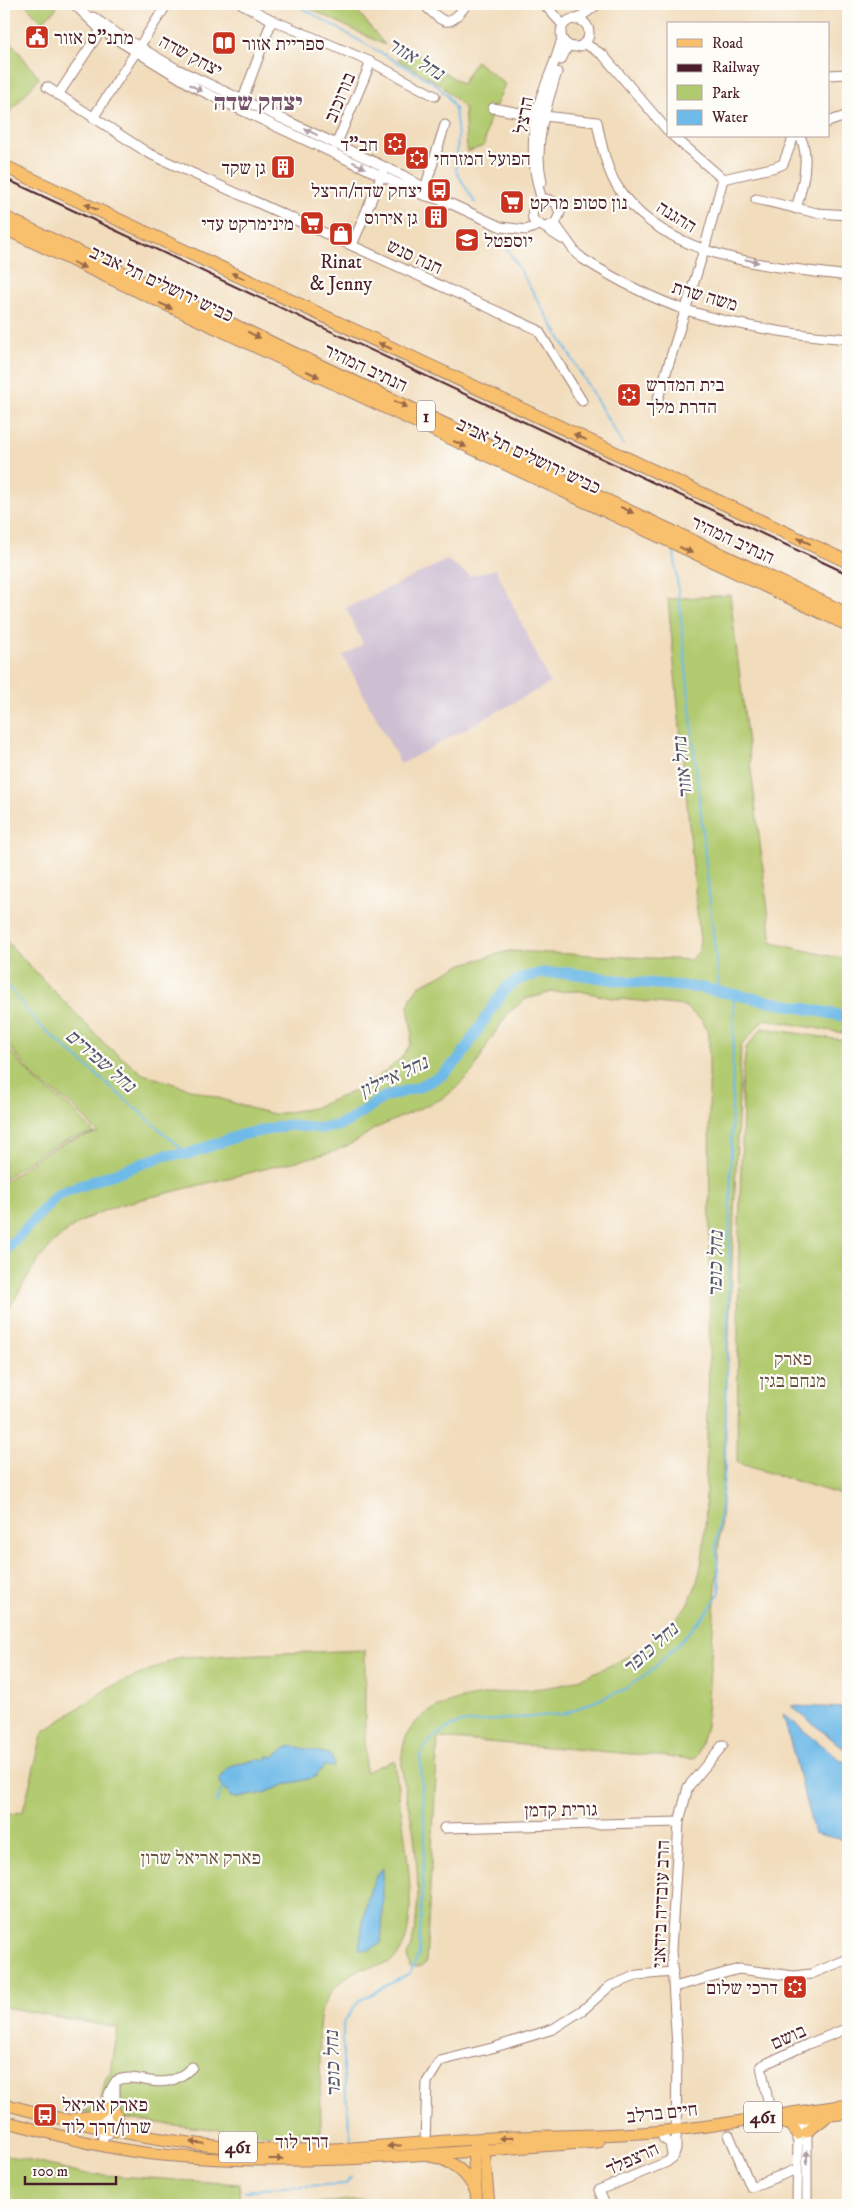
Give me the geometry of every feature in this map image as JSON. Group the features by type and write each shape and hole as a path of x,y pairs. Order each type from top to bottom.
{"highway":[{"name":"כביש ירושלים תל אביב","path":"4,166 848,562"},
{"name":"הנתיב המהיר","path":"4,217 848,614"},
{"name":"כביש ירושלים תל אביב","path":"4,228 848,626"}],"main road":[{"name":"דרך לוד","path":"4,2104 106,2130 194,2143 277,2150 478,2146"},
{"name":"חיים ברלב","path":"804,2116 848,2105"},
{"path":"59,2119 91,2117 110,2108 119,2122 142,2135"},
{"name":"חיים ברלב","path":"478,2146 678,2133 775,2119 848,2113"},
{"path":"775,2119 791,2125 802,2133 831,2115"},
{"name":"דרך לוד","path":"4,2121 102,2146 161,2155 214,2159 305,2159 422,2148"},
{"name":"חיים ברלב","path":"478,2146 510,2148 663,2138 678,2133"},
{"path":"478,2146 486,2171 489,2205"},
{"path":"477,2205 478,2146"},
{"path":"422,2148 453,2164 469,2180 476,2192"},
{"path":"486,2171 493,2156 510,2148"}],"street":[{"name":"יצחק שדה","path":"74,4 196,88 384,172 501,227 520,230 539,224"},
{"path":"92,118 167,4"},
{"path":"242,4 272,20 371,62 435,96"},
{"path":"422,4 438,18 448,22 454,20 467,4"},
{"path":"544,4 563,25 565,42 576,47 584,43 588,30 580,21"},
{"path":"563,25 580,21 599,4"},
{"name":"יצחק שדה","path":"84,12 101,30 175,68 336,144 384,172"},
{"path":"243,100 272,20"},
{"path":"58,95 101,30"},
{"name":"הרצל","path":"545,199 542,179 540,116 565,42"},
{"path":"584,43 604,55 667,130"},
{"name":"בורוכוב","path":"336,144 371,62"},
{"path":"830,75 848,74"},
{"name":"חנה סנש","path":"47,87 146,152 538,330 582,401"},
{"name":"ההגנה","path":"493,108 540,116 598,122 608,166 614,180 626,197 661,229 704,250 782,268 848,276"},
{"path":"830,121 848,115"},
{"path":"424,191 446,125"},
{"path":"675,138 723,179"},
{"path":"723,179 776,168 783,164 793,138"},
{"path":"796,209 804,180 804,157 800,138"},
{"path":"352,245 384,172"},
{"path":"656,405 704,250 723,179"},
{"path":"545,199 556,203 559,208 559,218 555,224 539,224 534,206 545,199"},
{"path":"756,199 817,213 848,215"},
{"name":"משה שרת","path":"539,224 569,244"},
{"name":"משה שרת","path":"555,224 582,259 604,273 686,310 771,330 848,339"},
{"name":"הרב עובדיה בידאני","path":"678,2133 674,1988 671,1950 680,1822 688,1787 723,1746"},
{"name":"גורית קדמן","path":"444,1828 680,1822"},
{"path":"674,1988 739,1969 794,1976 811,1974 848,1959"},
{"path":"422,2148 427,2082 440,2061 492,2048 553,2029 584,2008 610,1986 638,1976 672,1972"},
{"name":"בושם","path":"775,2119 762,2066 808,2044 848,2028"},
{"path":"102,2146 115,2083 127,2078 164,2082 182,2077 192,2067"},
{"path":"797,2205 797,2169 804,2116"},
{"name":"הרצפלד","path":"605,2205 599,2190 672,2158 676,2150 678,2133"},
{"path":"802,2133 807,2205"},
{"path":"728,2135 751,2187 797,2169"},
{"path":"663,2138 670,2143 672,2158"}],"shaded area":[{"path":"447,560 470,576 496,569 550,683 401,764 343,656 363,644 346,608"}],"green space":[{"path":"25,4 54,4 57,8 42,22"},
{"path":"301,4 352,4 385,45"},
{"path":"4,33 39,78 4,119"},
{"path":"407,47 462,84 476,61 505,84 488,124 484,146 467,152 464,108 441,85 398,60"},
{"path":"730,595 772,943 848,960 848,1034 764,1019 741,1046 722,1503 706,1726 698,1754 694,1759 438,1738 426,1963 420,1967 410,1967 407,1957 415,1928 418,1897 414,1835 402,1768 404,1742 409,1731 422,1717 438,1707 457,1700 560,1685 607,1667 642,1648 674,1622 689,1601 695,1587 700,1571 705,1536 710,1306 709,1036 703,1021 684,1006 611,998 580,991 552,992 526,999 509,1012 488,1043 473,1071 455,1089 441,1099 374,1129 355,1142 333,1152 119,1205 77,1224 62,1235 37,1262 4,1318 4,1182 45,1153 69,1141 98,1133 73,1106 37,1080 4,1040 4,939 106,1045 143,1074 274,1114 313,1108 355,1091 385,1072 401,1058 410,1045 412,1033 408,1006 413,994 419,986 463,964 509,951 691,960 698,952 700,942 668,599"},
{"name":"פארק מנחם בגין","path":"762,1028 848,1041 848,1497 737,1463 739,1230 743,1110 741,1089 746,1048"},
{"path":"4,1044 36,1081 71,1108 94,1133 69,1139 44,1151 4,1179"},
{"name":"פארק אריאל שרון","path":"365,1650 365,1772 395,1760 407,1854 410,1904 409,1926 404,1944 400,1953 395,1958 383,1964 362,1969 343,1980 327,1998 321,2012 319,2027 321,2136 200,2128 79,2111 90,2109 101,2098 106,2078 111,2072 118,2028 4,2007 4,1841 6,1840 4,1816 23,1811 43,1732 108,1688 181,1657"},
{"path":"4,2155 87,2174 239,2184 240,2205 4,2205"},
{"path":"364,2199 364,2205 287,2205"}],"water":[{"path":"791,1706 848,1708 848,1752"},
{"path":"783,1714 842,1761 848,1762 848,1841 814,1833"},
{"path":"293,1746 328,1754 332,1757 334,1767 324,1766 315,1777 264,1793 238,1798 230,1797 228,1791 222,1788 219,1782 226,1769 230,1766 259,1759 265,1761 268,1756 274,1757 286,1748"},
{"path":"383,1868 381,1943 369,1950 359,1949 369,1894 377,1875"}],"waterway":[{"name":"נחל אזור","path":"295,4 434,83 447,95 455,109 458,136 456,171 475,203"},
{"name":"נחל אזור","path":"504,243 623,445"},
{"name":"נחל אזור","path":"674,550 719,991"},
{"name":"נחל איילון","path":"4,1252 58,1194 166,1155 188,1154 241,1135 289,1125 322,1128 336,1126 349,1121 384,1097 419,1087 442,1075 460,1058 508,986 522,978 542,973 569,973 622,981 702,988 848,1017"},
{"name":"נחל שפירים","path":"4,981 36,1022 188,1154"},
{"name":"נחל כופר","path":"351,2138 343,2067 343,2023 359,2001 410,1973 419,1954 425,1834 420,1754 424,1748 437,1735 460,1723 564,1714 625,1689 653,1669 676,1646 708,1611 720,1592 716,1548 725,1468 734,994"},
{"path":"216,1803 222,1788"},
{"name":"נחל כופר","path":"244,2192 263,2188 346,2184 351,2177"}],"railway":[{"path":"4,178 848,574"}],"place":[{"name":"מתנ\"ס אזור","path":"37,37"},
{"name":"ספריית אזור","path":"224,43"},
{"name":"חב\"ד","path":"395,144"},
{"name":"הפועל המזרחי","path":"417,158"},
{"name":"גן שקד","path":"283,167"},
{"name":"יצחק שדה/הרצל","path":"439,190"},
{"name":"נון סטופ מרקט","path":"512,202"},
{"name":"גן אירוס","path":"436,217"},
{"name":"מינימרקט עדי","path":"312,223"},
{"name":"Rinat & Jenny","path":"341,234"},
{"name":"יוספטל","path":"467,240"},
{"name":"בית המדרש הדרת מלך","path":"629,395"},
{"name":"דרכי שלום","path":"795,1987"},
{"name":"פארק אריאל שרון/דרך לוד","path":"45,2115"}],"district":[{"name":"יצחק שדה","path":"258,102"}]}
